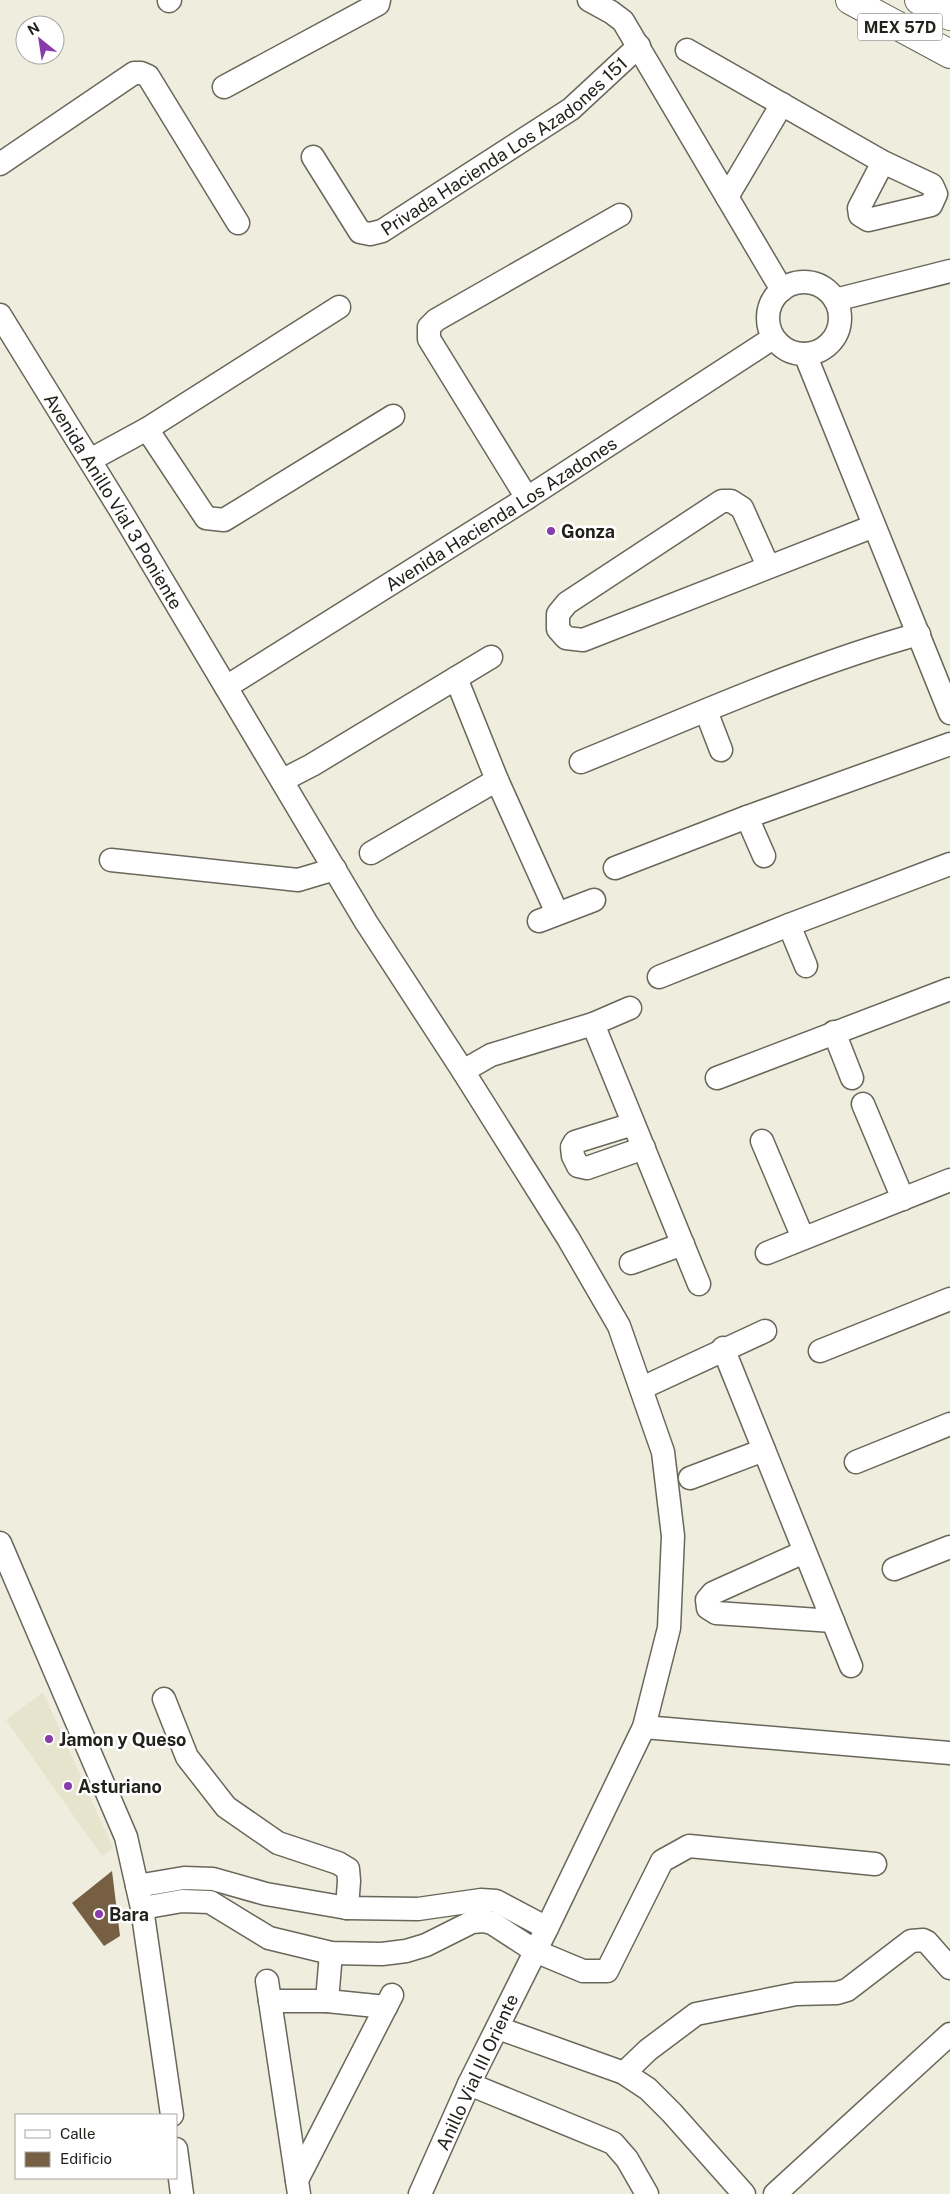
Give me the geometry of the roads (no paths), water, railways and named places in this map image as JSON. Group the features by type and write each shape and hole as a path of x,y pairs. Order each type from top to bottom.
{"highway":[{"name":"MEX 57D","path":"850,0 950,54"},
{"name":"MEX 57D","path":"919,0 950,16"}],"street":[{"path":"224,87 378,4 379,0"},
{"path":"589,0 623,21 782,290"},
{"name":"Privada Hacienda Los Azadones 151","path":"313,157 360,232 370,234 382,231 571,109 639,46"},
{"path":"687,50 883,162"},
{"path":"0,164 134,73 141,73 148,76 238,223"},
{"path":"727,197 782,104"},
{"path":"527,498 429,339 429,327 436,320 620,215"},
{"path":"835,300 950,271"},
{"path":"804,282 816,284 827,290 835,300 840,321 837,333 829,344 818,352 793,353 782,347 773,338 768,323 768,310 782,290 793,284 804,282"},
{"path":"90,460 147,429 339,308"},
{"name":"Avenida Anillo Vial 3 Poniente","path":"0,315 283,780 366,922 463,1070 568,1238 619,1326 642,1388"},
{"name":"Avenida Hacienda Los Azadones","path":"226,687 527,498 773,338"},
{"path":"805,354 950,712"},
{"path":"147,429 206,518 224,520 393,416"},
{"path":"768,566 742,508 731,501 722,502 567,603 558,614 558,629 566,638 583,640 874,526"},
{"path":"581,762 785,679 876,646 919,634"},
{"path":"283,780 312,765 491,658"},
{"path":"456,678 497,780 548,917 594,900"},
{"path":"706,712 721,750"},
{"path":"615,868 747,816 950,744"},
{"path":"371,853 497,780"},
{"path":"747,816 764,856"},
{"path":"111,860 298,880 335,869"},
{"path":"659,977 950,864"},
{"path":"789,925 806,966"},
{"path":"717,1078 950,989"},
{"path":"463,1070 491,1055 593,1024 630,1008"},
{"path":"593,1024 632,1124 644,1148 699,1284"},
{"path":"834,1032 852,1078"},
{"path":"863,1104 903,1198"},
{"path":"632,1124 575,1142 572,1147 573,1156 578,1166 587,1168 644,1148"},
{"path":"762,1142 803,1238"},
{"path":"767,1253 950,1180"},
{"path":"631,1264 684,1244"},
{"path":"820,1351 950,1299"},
{"path":"642,1388 723,1348 765,1331"},
{"path":"723,1348 851,1666"},
{"name":"Anillo Vial III Oriente","path":"420,2194 469,2084 644,1727 669,1628 673,1536 663,1452 642,1388"},
{"path":"856,1462 950,1424"},
{"path":"690,1478 764,1450"},
{"path":"0,1543 126,1837 142,1908 172,2114"},
{"path":"894,1569 950,1547"},
{"path":"804,1552 713,1593 707,1600 708,1608 716,1613 833,1621"},
{"path":"164,1699 187,1757 226,1807 278,1843 338,1863 348,1869 350,1880 347,1908"},
{"path":"644,1727 950,1753"},
{"path":"142,1908 182,1901 210,1902 269,1938 332,1953 382,1954 406,1952 426,1945 472,1922 484,1921 492,1923 535,1951 583,1971 607,1971 662,1862 689,1846 875,1864"},
{"path":"137,1886 184,1878 213,1879 266,1894 347,1908 418,1909 480,1900 496,1901 547,1928"},
{"path":"253,1927 249,1908 252,1900 258,1895 266,1894"},
{"path":"418,1909 432,1917 434,1924 435,1932 426,1945"},
{"path":"624,2073 648,2050 696,2014 796,1994 837,1993 847,1990 911,1941 923,1940 927,1942 950,1968"},
{"path":"327,2001 332,1953"},
{"path":"269,1991 327,2001 389,2001 298,2187 269,1991"},
{"path":"498,2028 624,2073 648,2090 672,2113 744,2194"},
{"path":"775,2194 950,2034"},
{"path":"469,2084 613,2143 627,2159 646,2194"},
{"path":"178,2164 182,2194"}],"place":[{"name":"Gonza","path":"551,531"},
{"name":"Jamon y Queso","path":"49,1739"},
{"name":"Asturiano","path":"68,1786"},
{"name":"Bara","path":"99,1914"}]}
